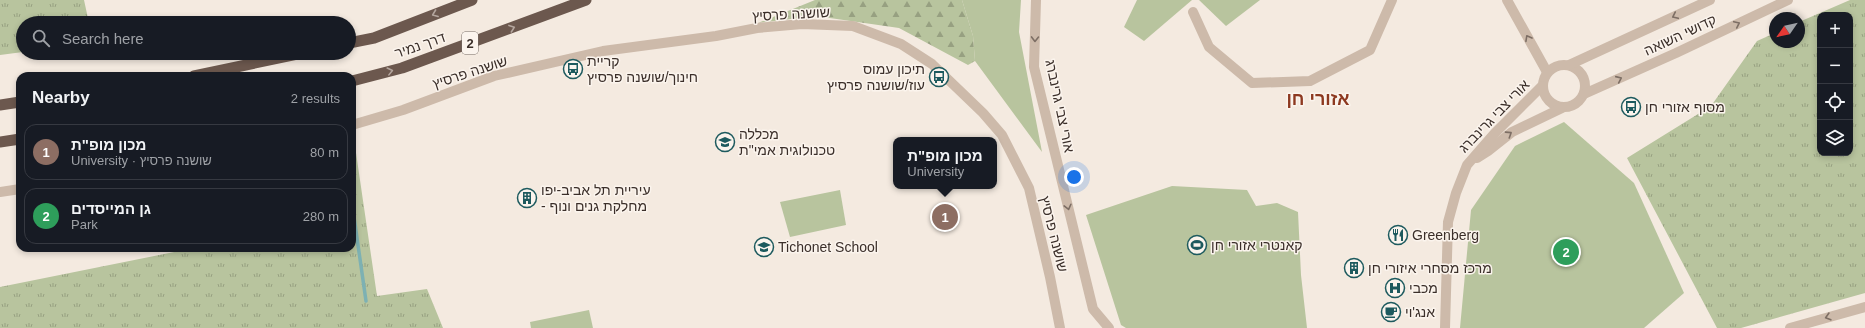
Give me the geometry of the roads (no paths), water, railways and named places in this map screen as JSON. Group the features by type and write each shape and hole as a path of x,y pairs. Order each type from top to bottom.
{"highway":[{"name":"דרך נמיר","path":"356,42 374,38 472,0"},
{"name":"דרך נמיר","path":"356,80 402,68 586,0"},
{"path":"213,72 269,60"},
{"path":"0,105 16,103"},
{"path":"0,142 16,140"}],"street":[{"name":"אורי צבי גרינברג","path":"1036,0 1034,67 1093,309 1108,328"},
{"path":"1193,12 1209,47 1252,83 1310,82 1370,50 1392,0"},
{"name":"אורי צבי גרינברג","path":"1507,0 1547,72"},
{"name":"קדושי השואה","path":"1568,65 1710,0"},
{"name":"קדושי השואה","path":"1584,94 1676,53 1788,0"},
{"name":"שושנה פרסיץ","path":"356,123 403,110 494,76 603,51 716,36 757,28 802,24 853,26 901,44 932,64 983,113 1002,135 1029,188 1050,277 1060,328"},
{"path":"1568,65 1579,71 1583,76 1585,88 1584,94 1576,104 1562,108 1550,103 1543,93 1542,86 1547,72 1557,66 1568,65"},
{"name":"אורי צבי גרינברג","path":"1445,328 1448,222 1456,193 1467,165 1494,134 1542,86"},
{"name":"אורי צבי גרינברג","path":"1467,165 1512,132 1562,108"},
{"path":"0,192 16,190"},
{"path":"1790,328 1865,307"}],"waterway":[{"path":"356,231 366,301"}],"place":[{"name":"קריית חינוך/שושנה פרסיץ","path":"573,69"},
{"name":"תיכון עמוס עוז/שושנה פרסיץ","path":"939,77"},
{"name":"מסוף אזורי חן","path":"1631,107"},
{"name":"מכללה טכנולוגית אמי\"ת","path":"725,142"},
{"name":"עיריית תל אביב-יפו - מחלקת גנים ונוף","path":"527,198"},
{"name":"מכון מופ\"ת","path":"945,217"},
{"name":"Greenberg","path":"1398,235"},
{"name":"קאנטרי אזורי חן","path":"1197,245"},
{"name":"Tichonet School","path":"764,247"},
{"name":"גן המייסדים","path":"1566,252"},
{"name":"מרכז מסחרי איזורי חן","path":"1354,268"},
{"name":"מכבי","path":"1395,288"},
{"name":"אנג'וי","path":"1391,312"}],"district":[{"name":"אזורי חן","path":"1318,99"}]}
